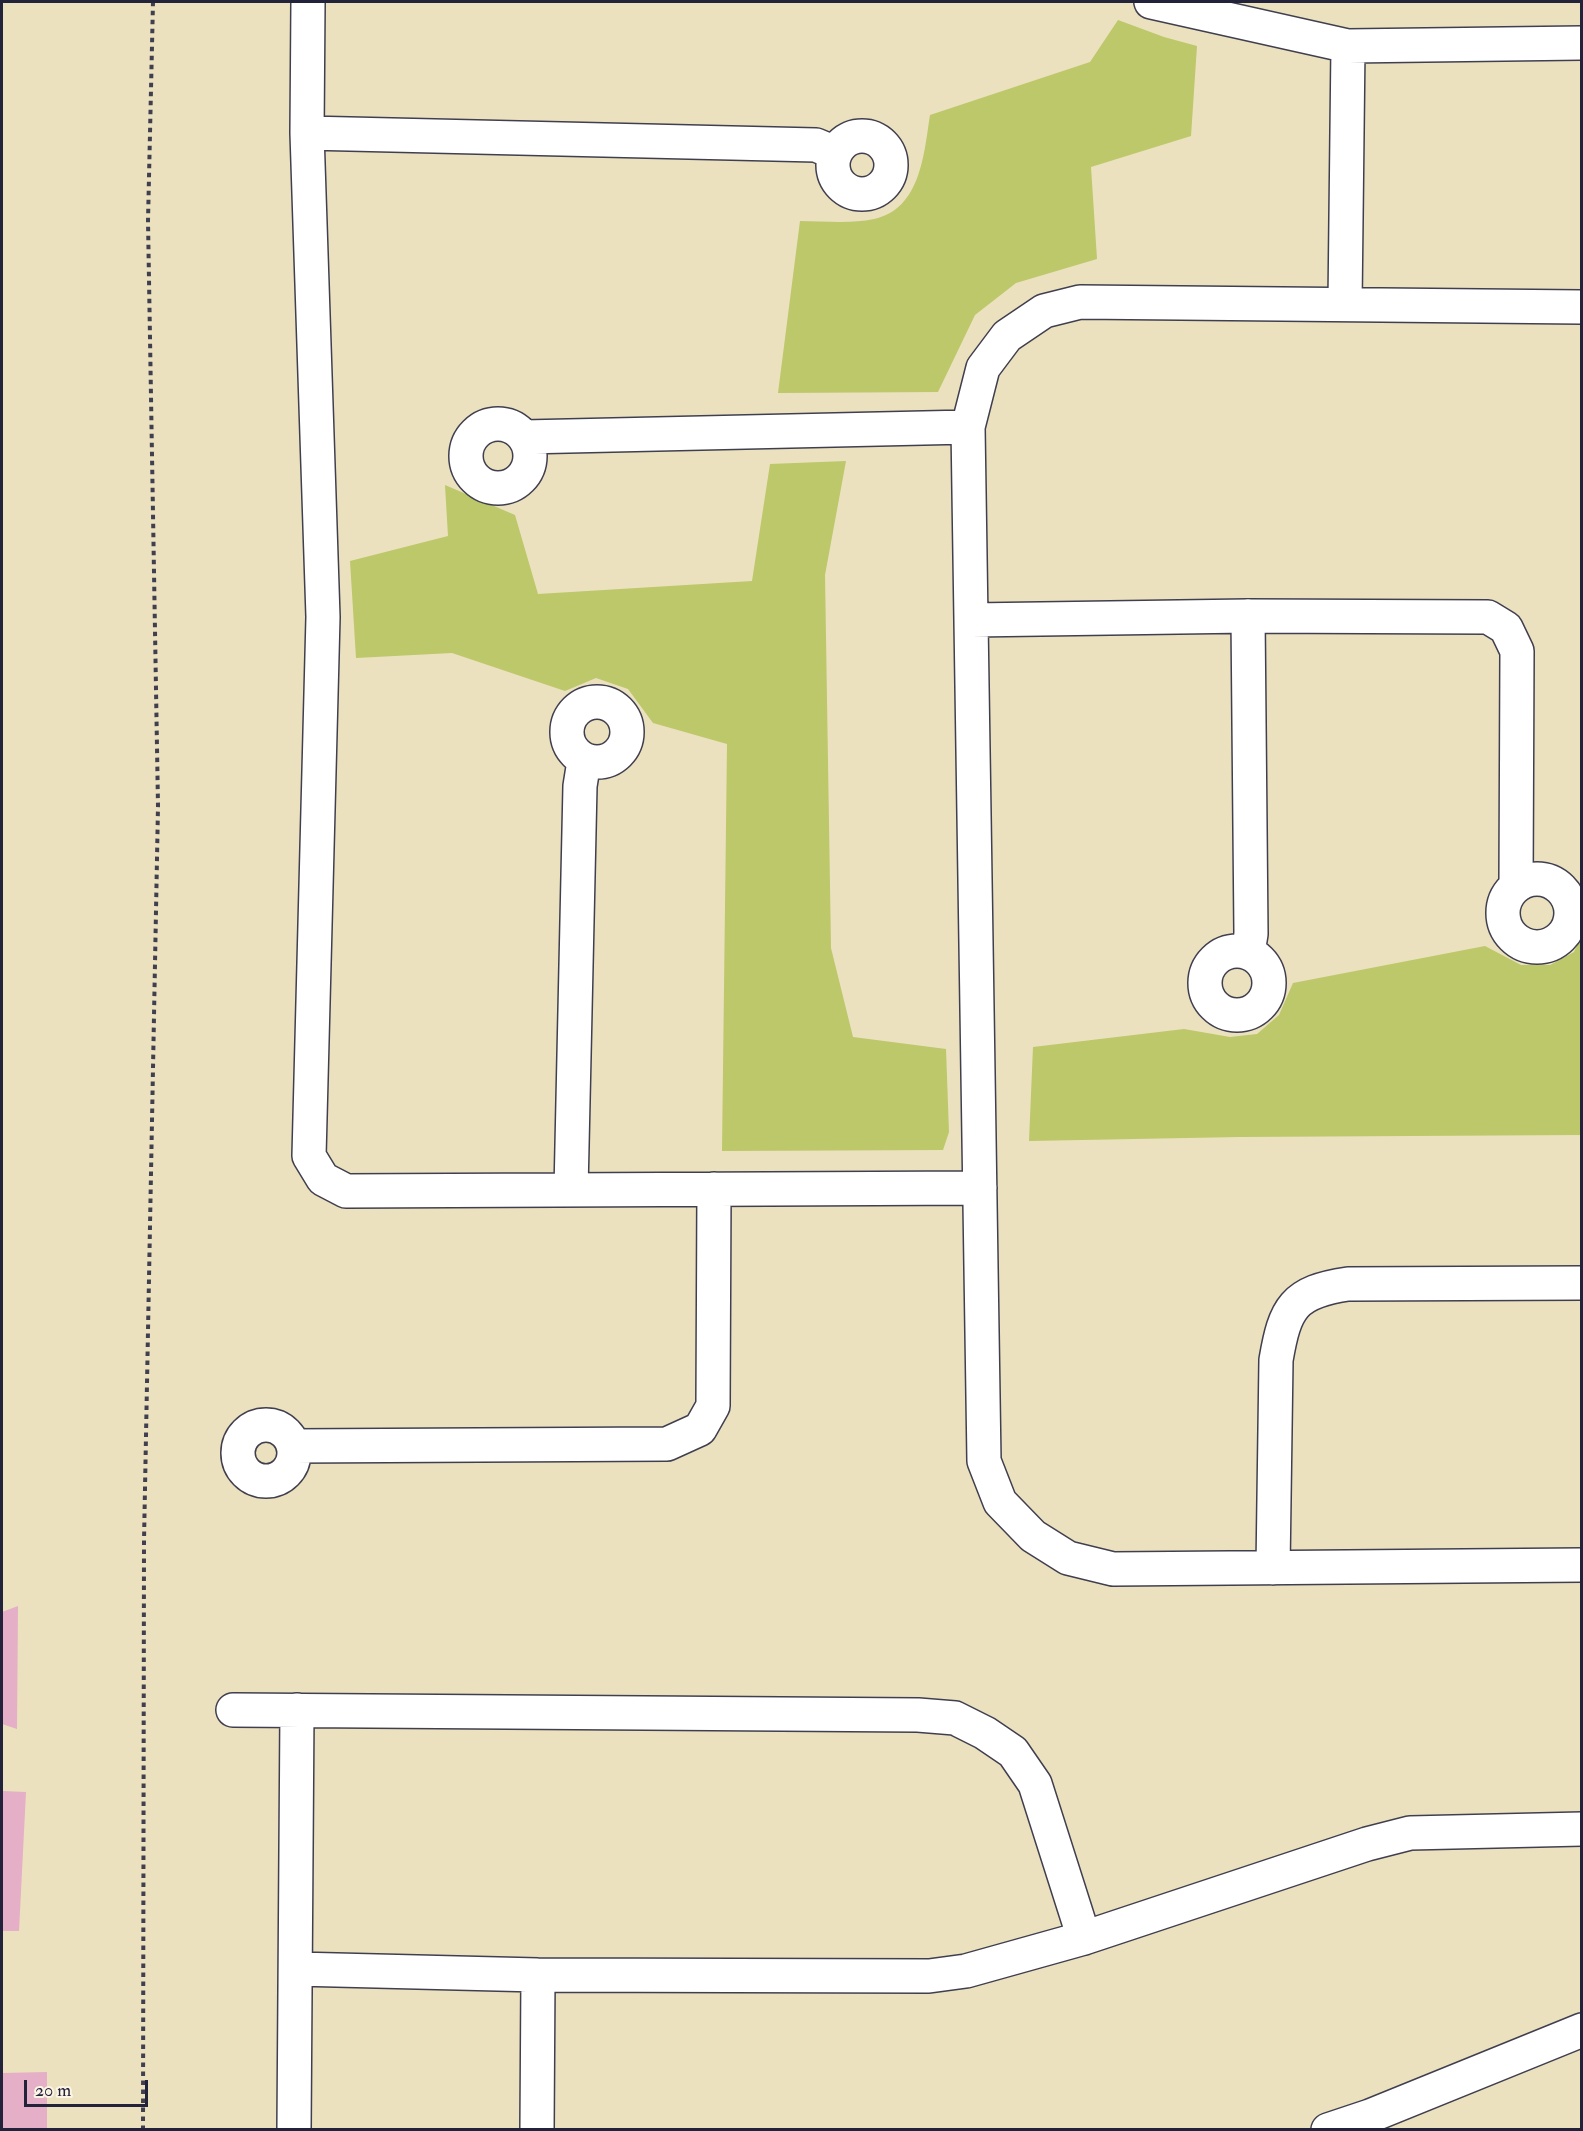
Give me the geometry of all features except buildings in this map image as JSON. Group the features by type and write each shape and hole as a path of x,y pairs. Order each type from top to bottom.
{"street":[{"path":"308,2 307,133 323,617 309,1156 323,1179 346,1191 980,1188"},
{"path":"1151,2 1348,46 1581,44"},
{"path":"1345,304 1348,46"},
{"path":"307,133 816,145 835,153"},
{"path":"1581,307 1080,302 1044,311 1007,336 983,368 974,396 969,427 984,1461 1000,1502 1033,1536 1068,1558 1113,1569 1581,1565"},
{"path":"524,437 969,427"},
{"path":"972,620 1248,616 1488,617 1506,628 1517,651 1516,885"},
{"path":"1248,616 1251,934 1248,952"},
{"path":"571,1190 580,786 584,761"},
{"path":"293,1446 667,1444 700,1429 713,1406 714,1190"},
{"path":"1273,1568 1276,1360 1281,1333 1292,1306 1318,1288 1348,1284 1581,1282"},
{"path":"233,1710 894,1715 955,1719 985,1733 1013,1752 1035,1784 1084,1938"},
{"path":"294,2130 297,1710"},
{"path":"296,1969 538,1975 929,1976 966,1971 1084,1938 1367,1844 1410,1833 1581,1829"},
{"path":"537,2130 538,1975"},
{"path":"1328,2130 1372,2123 1581,2030"}],"path":[{"path":"143,2130 144,1541 158,806 148,221 153,2"}],"green space":[{"path":"1118,20 1197,46 1191,136 1091,167 1097,259 1016,283 975,315 938,392 778,393 800,221 856,221 874,219 890,213 902,204 917,178 930,115 1090,62"},
{"path":"846,461 825,575 831,948 853,1037 946,1049 949,1132 943,1150 722,1151 727,744 653,723 628,689 596,678 565,691 452,653 356,658 350,561 448,536 445,485 515,515 538,594 752,581 770,464"},
{"path":"1581,936 1581,1135 1029,1141 1033,1047 1184,1029 1230,1037 1257,1034 1279,1015 1293,983 1485,946 1521,965 1550,965 1574,952"}]}
